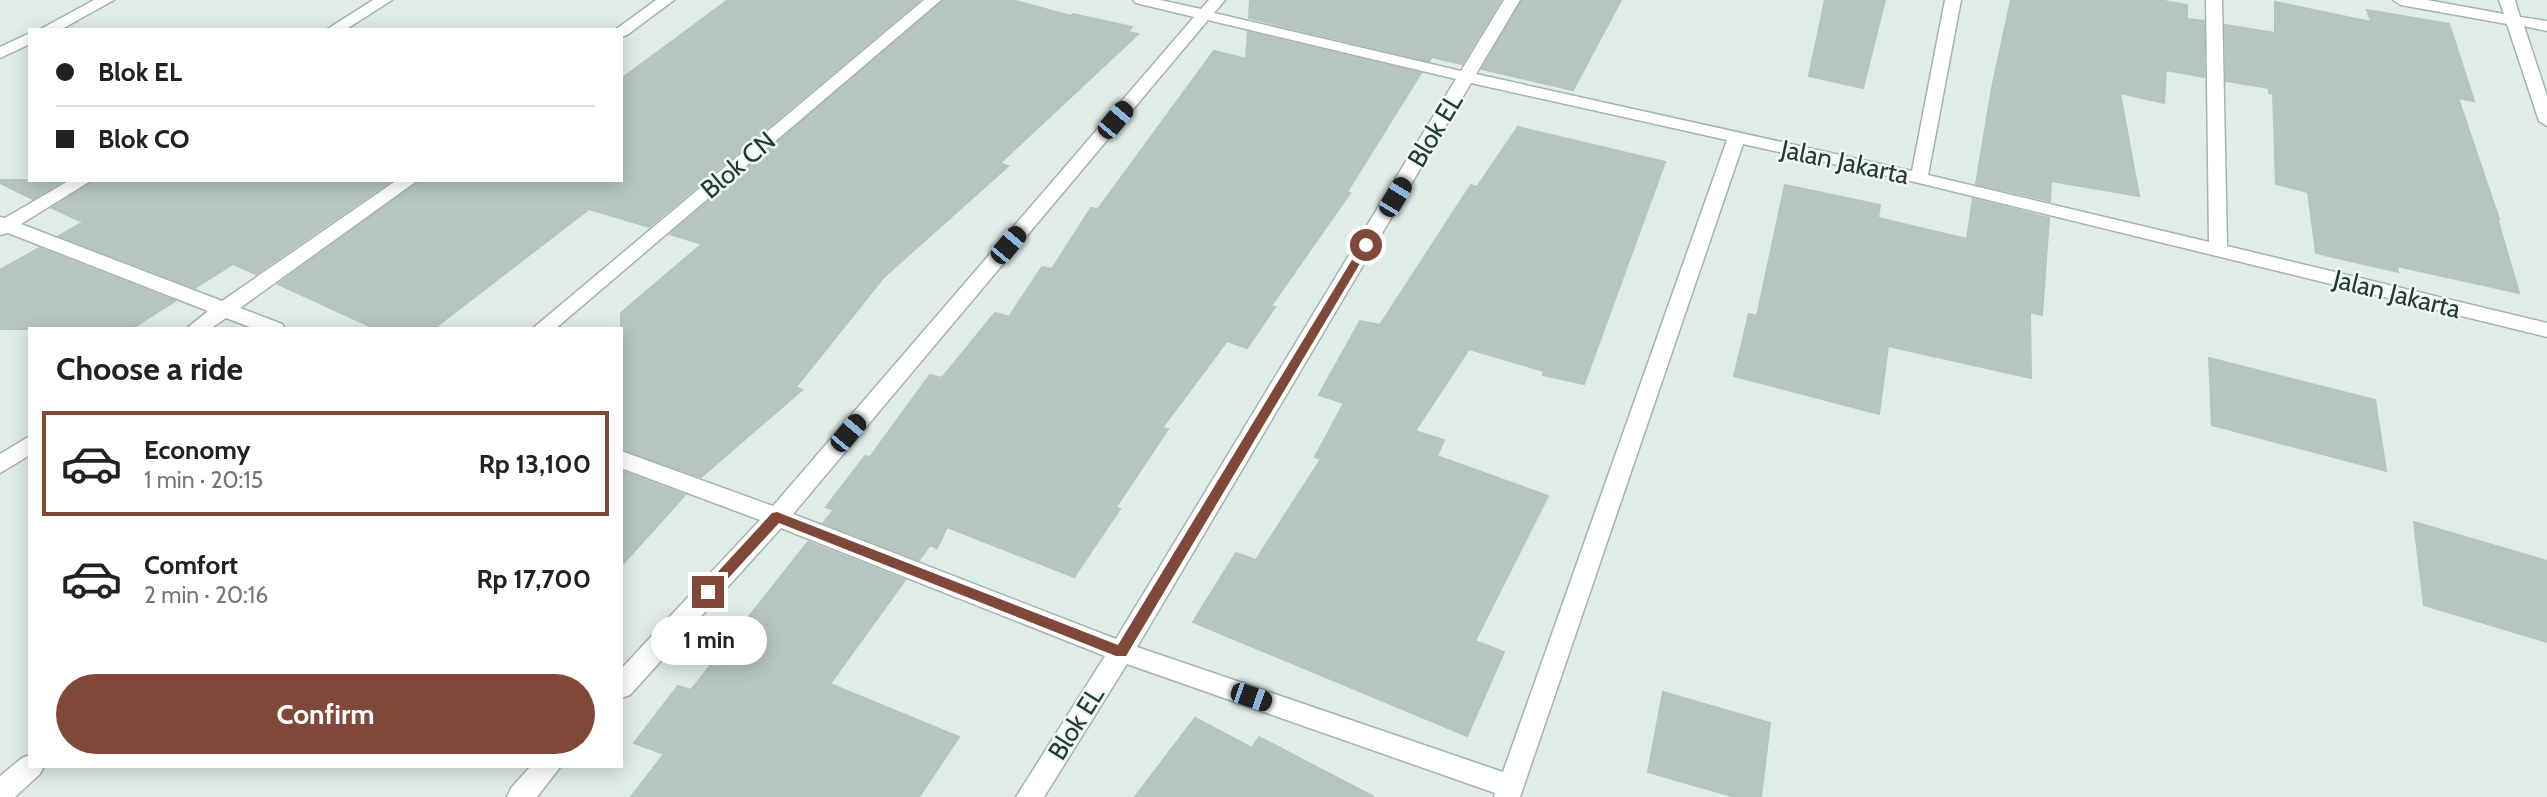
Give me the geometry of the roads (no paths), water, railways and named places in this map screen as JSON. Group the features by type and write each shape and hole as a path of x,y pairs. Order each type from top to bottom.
{"street":[{"path":"51,28 106,0"},
{"path":"337,28 384,0"},
{"path":"623,31 667,0"},
{"name":"Blok CN","path":"544,327 933,0"},
{"name":"Jalan Jakarta","path":"1142,0 1467,77 1919,178 2547,330"},
{"path":"623,685 777,517 1217,0"},
{"name":"Blok EL","path":"1029,797 1121,652 1512,0"},
{"path":"1919,178 1953,0"},
{"path":"2214,0 2218,250"},
{"path":"2401,0 2547,26"},
{"path":"2507,0 2547,121"},
{"path":"0,53 28,39"},
{"path":"623,460 1121,652 1509,792 1736,138"},
{"path":"2,226 79,182"},
{"path":"199,327 406,182"},
{"path":"2,226 270,327"},
{"path":"0,465 28,445"},
{"path":"0,793 29,768"},
{"path":"520,797 546,768"}]}
